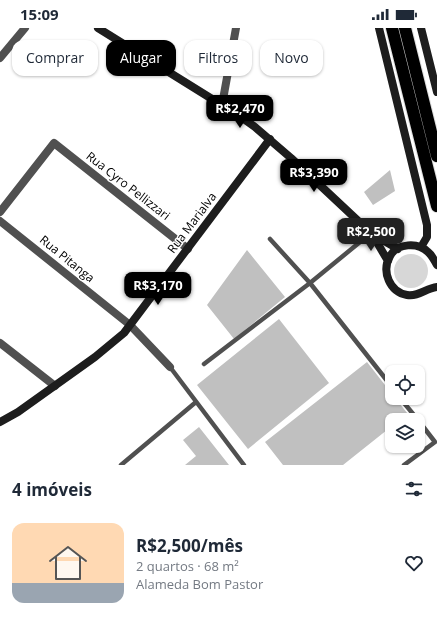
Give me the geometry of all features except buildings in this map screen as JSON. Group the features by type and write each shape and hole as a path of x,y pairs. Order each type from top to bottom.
{"highway":[{"path":"392,28 437,206"},
{"path":"405,28 437,156"}],"main road":[{"path":"379,28 427,225 427,237 421,247"},
{"path":"421,28 437,92"},
{"path":"102,29 246,121 270,139 371,233 398,249"},
{"name":"Rua Marialva","path":"0,422 18,412 106,349 130,325 270,139"},
{"path":"371,233 388,261"},
{"path":"437,264 428,252 421,247 410,245 398,249 392,254 386,269 391,286 406,295 414,295 437,287"}],"street":[{"path":"0,58 25,28"},
{"path":"222,105 236,28"},
{"name":"Rua Cyro Pellizzari","path":"0,212 54,143 188,249"},
{"name":"Rua Pitanga","path":"0,221 130,325 170,367"},
{"path":"0,343 55,386"}],"lane":[{"path":"204,364 310,283 371,233"},
{"path":"270,239 310,283 385,378"},
{"path":"170,367 244,465"},
{"path":"120,465 196,402"},
{"path":"406,405 412,413"},
{"path":"425,429 435,442 425,449"},
{"path":"404,465 420,453"}],"shaded area":[{"path":"414,254 423,259 427,264 427,278 423,283 418,287 408,288 404,287 395,278 394,268 395,264 404,255"}]}
